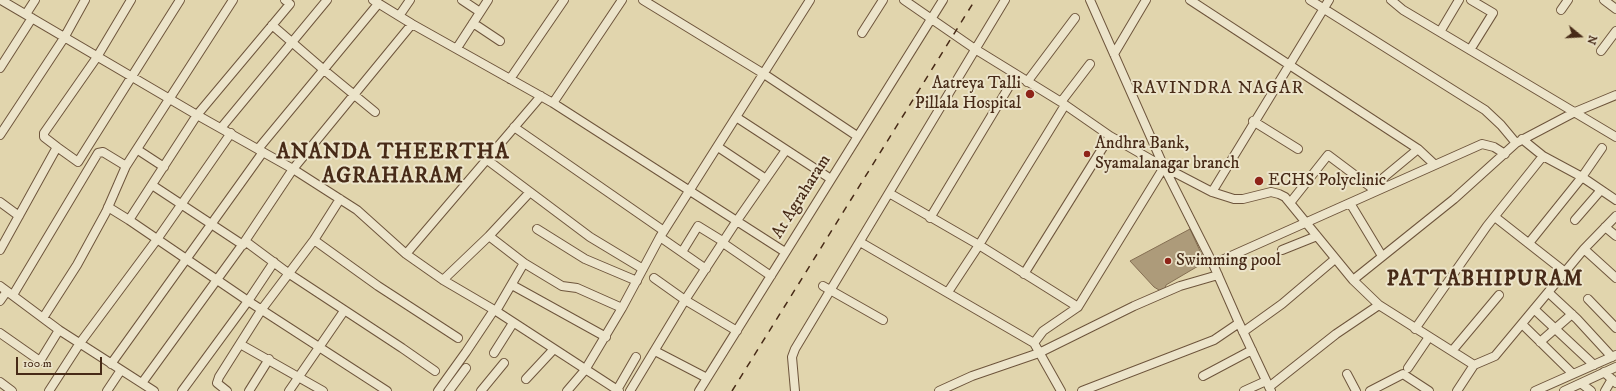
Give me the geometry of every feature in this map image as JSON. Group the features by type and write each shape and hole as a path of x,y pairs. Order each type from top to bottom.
{"street":[{"path":"0,0 293,169 340,199 372,223 406,254 443,280 495,311 553,350 618,390 636,357"},
{"path":"0,68 29,16 35,0"},
{"path":"0,135 64,38 85,0"},
{"path":"88,169 44,137 44,133 97,57 131,0"},
{"path":"78,162 180,0"},
{"path":"43,318 77,265 108,207 126,166 138,150 233,0"},
{"path":"221,128 326,0"},
{"path":"399,16 410,0"},
{"path":"462,0 480,12"},
{"path":"457,48 488,0"},
{"path":"510,79 564,0"},
{"path":"553,103 622,0"},
{"path":"643,0 764,74 858,136"},
{"path":"567,391 585,370 606,337 662,234 810,0"},
{"path":"862,33 883,0"},
{"path":"904,0 931,20 1063,104 1110,136 1212,192 1234,199 1243,199 1271,192 1279,194 1290,203 1353,280 1379,305 1474,365"},
{"name":"At Agraharam","path":"699,391 943,0"},
{"path":"795,391 792,357 795,349 1005,0"},
{"path":"1090,0 1164,167 1213,264 1239,324 1269,386"},
{"path":"1114,54 1146,0"},
{"path":"1190,0 1418,149 1434,164"},
{"path":"1310,0 1485,110 1519,141 1582,177 1616,200"},
{"path":"1212,192 1328,0"},
{"path":"1391,0 1404,10 1440,32 1616,136"},
{"path":"1440,32 1459,0"},
{"path":"1470,50 1493,13 1473,0"},
{"path":"1561,10 1568,0"},
{"path":"1604,0 1616,8"},
{"path":"129,220 198,115 289,2"},
{"path":"111,364 212,224 260,150 324,70 375,2 553,103 736,222 785,252"},
{"path":"1027,82 1075,18"},
{"path":"473,23 500,41"},
{"path":"142,383 244,243 293,169 412,24"},
{"path":"272,25 353,95 376,112"},
{"path":"1601,51 1616,31"},
{"path":"948,292 979,245 1063,104 1090,64"},
{"path":"930,218 1016,75"},
{"path":"1353,280 1454,199 1519,141 1575,112 1616,95"},
{"path":"406,254 540,96"},
{"path":"736,117 831,179"},
{"path":"1254,121 1298,149"},
{"path":"514,127 662,234 682,252 706,269"},
{"path":"49,391 80,343 158,238 231,134"},
{"path":"1024,274 1110,136"},
{"path":"1213,264 1374,190 1482,144 1494,147 1505,154"},
{"path":"1,244 19,216 57,147"},
{"path":"718,147 766,179"},
{"path":"1530,243 1582,177 1602,148"},
{"path":"1374,190 1418,149"},
{"path":"138,150 164,167"},
{"path":"630,391 685,300 736,222 786,150"},
{"path":"0,301 10,293 100,152 126,166"},
{"path":"1290,203 1328,155 1374,190"},
{"path":"1415,329 1487,226 1544,156"},
{"path":"486,160 590,237 643,269"},
{"path":"1034,343 1042,331 1078,307 1164,167"},
{"path":"152,185 274,262 288,273 436,371"},
{"path":"1575,220 1600,190"},
{"path":"443,280 489,236 530,192"},
{"path":"889,194 979,245 1078,307"},
{"path":"227,391 219,385 217,380 262,309 314,240 340,199"},
{"path":"0,202 19,216"},
{"path":"1350,202 1382,256"},
{"path":"108,207 158,238 248,301 387,391"},
{"path":"1457,391 1474,365 1494,356 1584,249 1616,216"},
{"path":"1495,217 1566,272"},
{"path":"682,252 698,226 771,276"},
{"path":"1605,227 1616,236"},
{"path":"537,229 579,256 637,280"},
{"path":"489,236 524,263 562,286 577,288 622,308"},
{"path":"1282,250 1317,236"},
{"path":"314,240 378,286 458,338"},
{"path":"860,242 1034,343 1061,391"},
{"path":"1584,249 1616,278"},
{"path":"1243,332 1282,304 1335,259"},
{"path":"182,391 248,301 274,262"},
{"path":"438,391 495,311 524,263"},
{"path":"939,391 972,376 1039,353 1134,306 1175,288 1218,275"},
{"path":"654,278 685,300 737,331"},
{"path":"512,285 606,337"},
{"path":"0,286 59,330 142,383 152,391"},
{"path":"823,286 883,320"},
{"path":"1535,391 1614,356 1572,314 1548,293"},
{"path":"1452,351 1499,295"},
{"path":"1588,299 1616,328"},
{"path":"1244,391 1269,386 1336,334 1379,305"},
{"path":"289,391 344,310"},
{"path":"1534,310 1594,365"},
{"path":"1540,342 1572,314"},
{"path":"494,352 513,323"},
{"path":"1082,391 1214,340 1239,324"},
{"path":"1522,324 1573,374"},
{"path":"0,333 40,361 59,330"},
{"path":"1408,368 1429,337"},
{"path":"240,344 299,376 323,391"},
{"path":"526,379 553,350"},
{"path":"1203,376 1252,350"},
{"path":"655,351 707,378"},
{"path":"249,391 269,360"},
{"path":"481,391 504,363"},
{"path":"1564,391 1616,367"},
{"path":"449,391 466,368"},
{"path":"107,391 121,370"},
{"path":"1604,372 1614,381 1605,391"},
{"path":"1347,374 1356,391"},
{"path":"1370,391 1404,374 1429,391"},
{"path":"0,382 12,391"},
{"path":"1582,384 1592,391"}],"shaded area":[{"name":"Swimming pool","path":"1190,229 1205,262 1166,285 1164,293 1154,287 1130,261"}],"railway":[{"path":"732,391 975,0"}],"place":[{"name":"Aatreya Talli Pillala Hospital","path":"1030,94"},
{"name":"Andhra Bank, Syamalanagar branch","path":"1087,154"},
{"name":"ECHS Polyclinic","path":"1259,181"},
{"name":"Swimming pool","path":"1168,261"}],"district":[{"name":"RAVINDRA NAGAR","path":"1218,89"},
{"name":"ANANDA THEERTHA AGRAHARAM","path":"393,166"},
{"name":"PATTABHIPURAM","path":"1485,281"}]}
